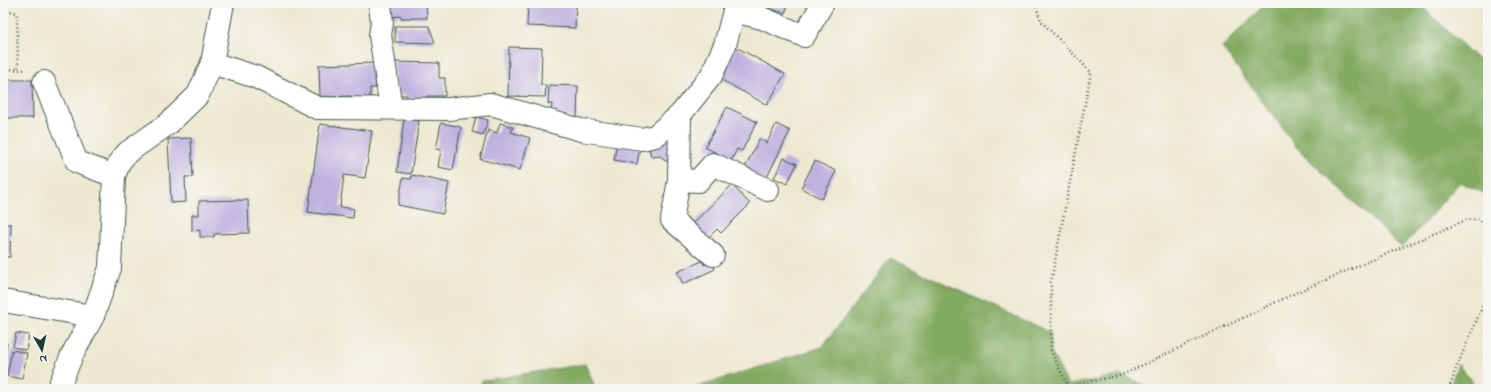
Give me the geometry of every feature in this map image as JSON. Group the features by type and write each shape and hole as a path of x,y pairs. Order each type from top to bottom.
{"street":[{"path":"58,389 72,355 93,316 110,268 114,176 120,161 128,152 168,124 198,95 212,63 223,3"},
{"path":"380,3 382,23 380,35 391,108"},
{"path":"212,63 256,76 318,108 450,109 490,104 581,130 642,139 655,136 680,115 711,76 725,45 735,7 804,36 823,3"},
{"path":"44,82 77,162 114,176"},
{"path":"680,115 679,180 672,220 713,255"},
{"path":"679,180 698,181 713,164 768,190"},
{"path":"3,301 93,316"}],"path":[{"path":"1035,3 1041,21 1091,72 1050,282 1051,350 1068,386 1122,375 1302,290 1466,220 1479,219 1488,228"},
{"path":"3,8 17,13 18,70"},
{"path":"1449,389 1484,303 1488,284"}],"green space":[{"path":"1266,3 1418,3 1488,69 1488,195 1460,182 1402,248 1297,148 1222,47"},
{"path":"890,258 1051,333 1051,351 1068,385 1122,375 1154,389 691,389 822,347"},
{"path":"585,364 596,389 483,389 481,381"},
{"path":"1458,364 1478,389 1449,389"}],"building":[{"path":"389,3 426,3 427,18 401,18 401,16 389,17"},
{"path":"528,3 576,3 575,28 527,26"},
{"path":"753,3 789,3 785,13"},
{"path":"395,26 429,26 435,43 395,42"},
{"path":"509,47 542,48 541,85 546,85 545,97 508,96"},
{"path":"736,47 785,74 767,105 718,78"},
{"path":"393,62 439,63 439,78 445,78 445,96 427,96 427,99 407,98 407,95 397,95"},
{"path":"375,63 376,88 370,88 370,99 351,99 351,96 320,97 319,65"},
{"path":"3,80 32,80 33,118 3,118"},
{"path":"549,85 578,86 577,118 551,113 552,104 548,104"},
{"path":"727,107 757,122 742,151 737,149 731,161 705,147"},
{"path":"476,117 488,120 483,135 472,132"},
{"path":"404,119 419,121 411,174 397,172"},
{"path":"441,123 461,127 453,170 438,167 441,150 436,149"},
{"path":"500,123 513,127 511,132 530,138 520,170 480,159 488,130 497,133"},
{"path":"320,124 372,131 365,178 344,175 340,207 354,209 353,218 308,212"},
{"path":"776,124 790,131 765,181 744,170 759,139 767,143"},
{"path":"674,131 672,165 660,156 651,157 649,147"},
{"path":"191,138 193,177 185,177 186,202 171,203 168,139"},
{"path":"617,142 640,146 637,164 614,160"},
{"path":"784,158 797,164 787,184 774,178"},
{"path":"815,161 836,171 822,199 801,188"},
{"path":"412,175 449,183 443,214 398,205 403,178 411,179"},
{"path":"732,185 750,204 721,233 717,229 706,240 691,225"},
{"path":"248,200 249,233 214,234 214,237 200,237 200,230 192,231 192,215 199,215 199,201"},
{"path":"3,224 11,224 10,257 3,257"},
{"path":"702,261 704,265 711,261 715,269 683,284 677,272"},
{"path":"16,333 29,335 26,350 13,347"},
{"path":"3,343 7,343 4,370 3,370"},
{"path":"12,350 27,353 22,379 7,376"}]}
